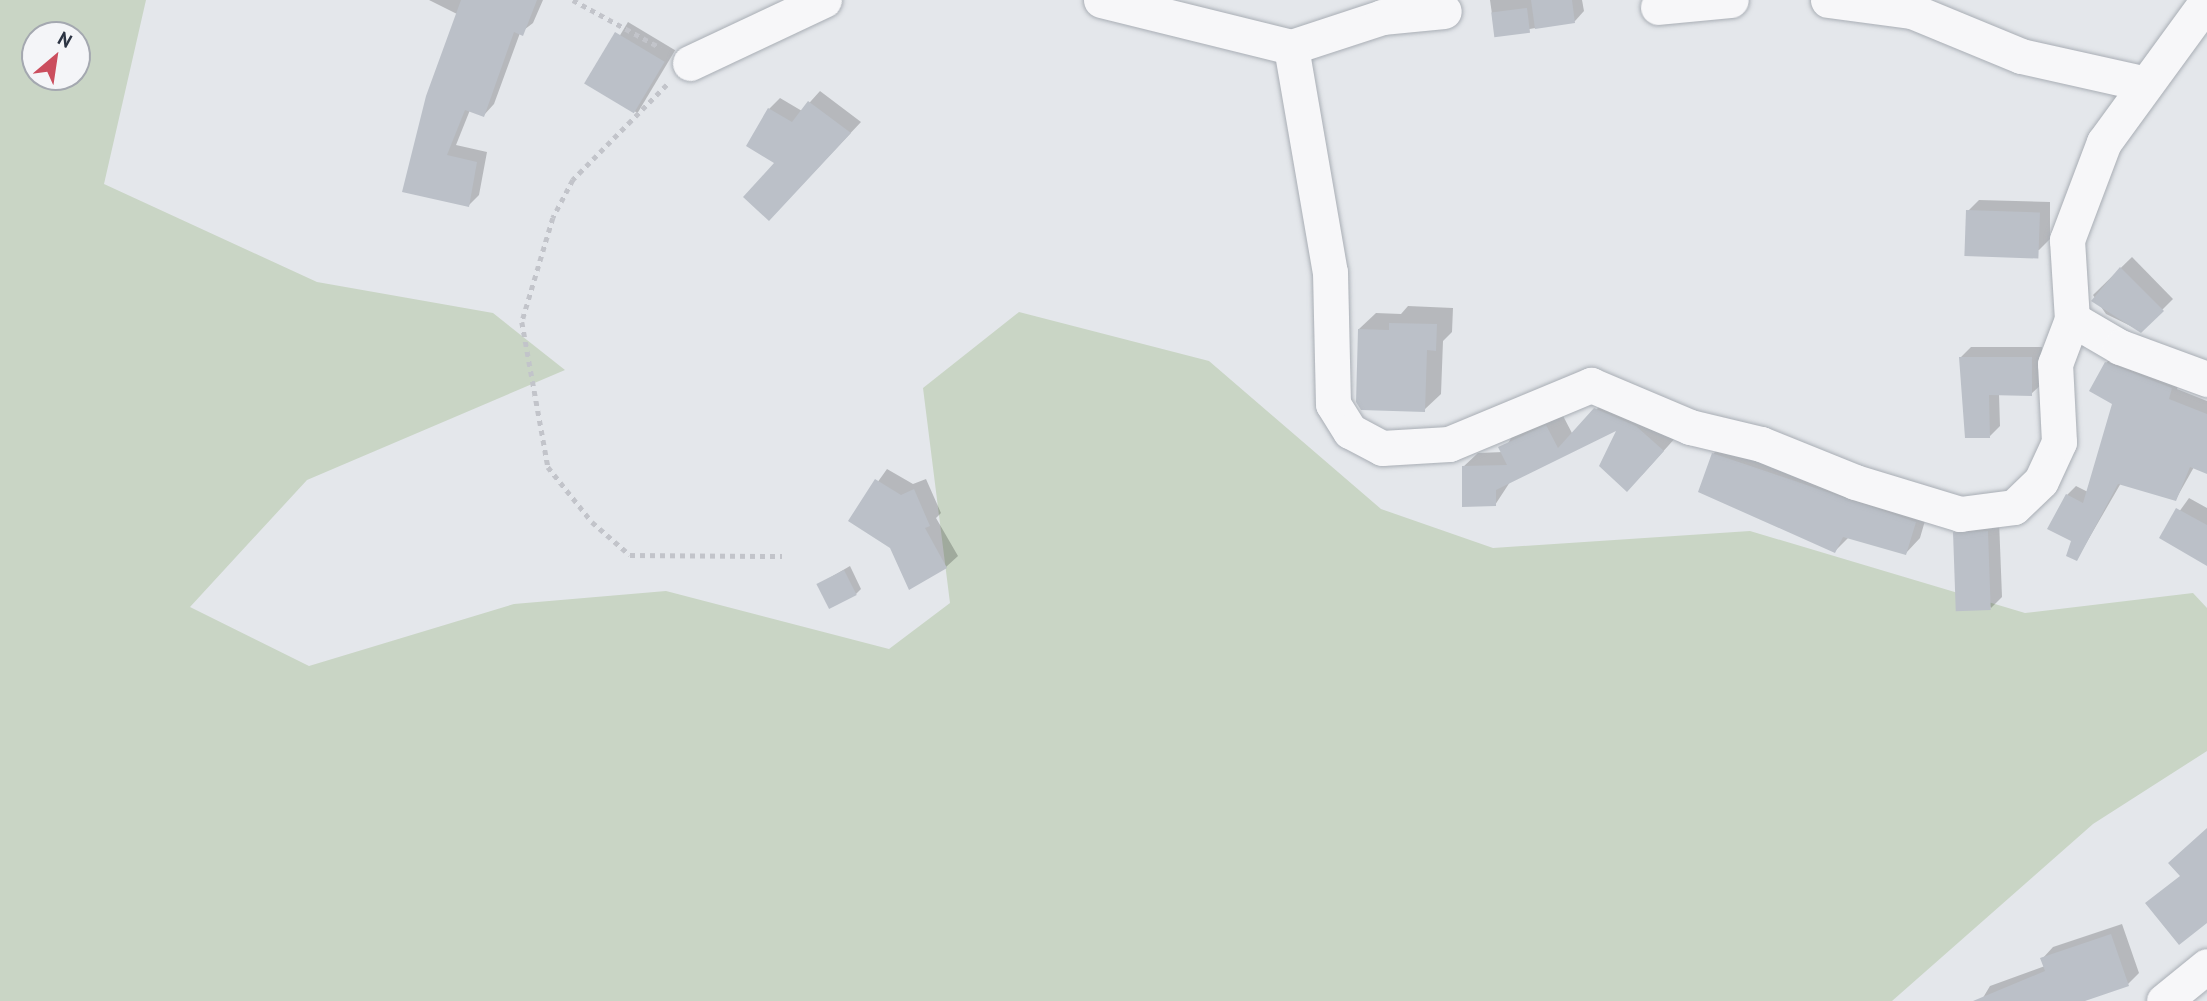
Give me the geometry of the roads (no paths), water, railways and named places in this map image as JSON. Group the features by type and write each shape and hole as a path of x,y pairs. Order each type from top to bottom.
{"street":[{"path":"690,63 824,0"},
{"path":"1101,0 1291,47 1382,17 1444,11"},
{"path":"1658,6 1731,0"},
{"path":"1828,0 1912,11 2021,56 2146,84"},
{"path":"1291,47 1330,272 1333,404 1350,431 1382,447 1449,444 1591,385 1689,427 1761,444 1855,482 1960,514 2014,507 2041,481 2059,442 2055,364 2072,319 2067,240 2104,142 2207,1"},
{"path":"2072,319 2120,347 2207,379"},
{"path":"2164,1001 2207,966"}]}
